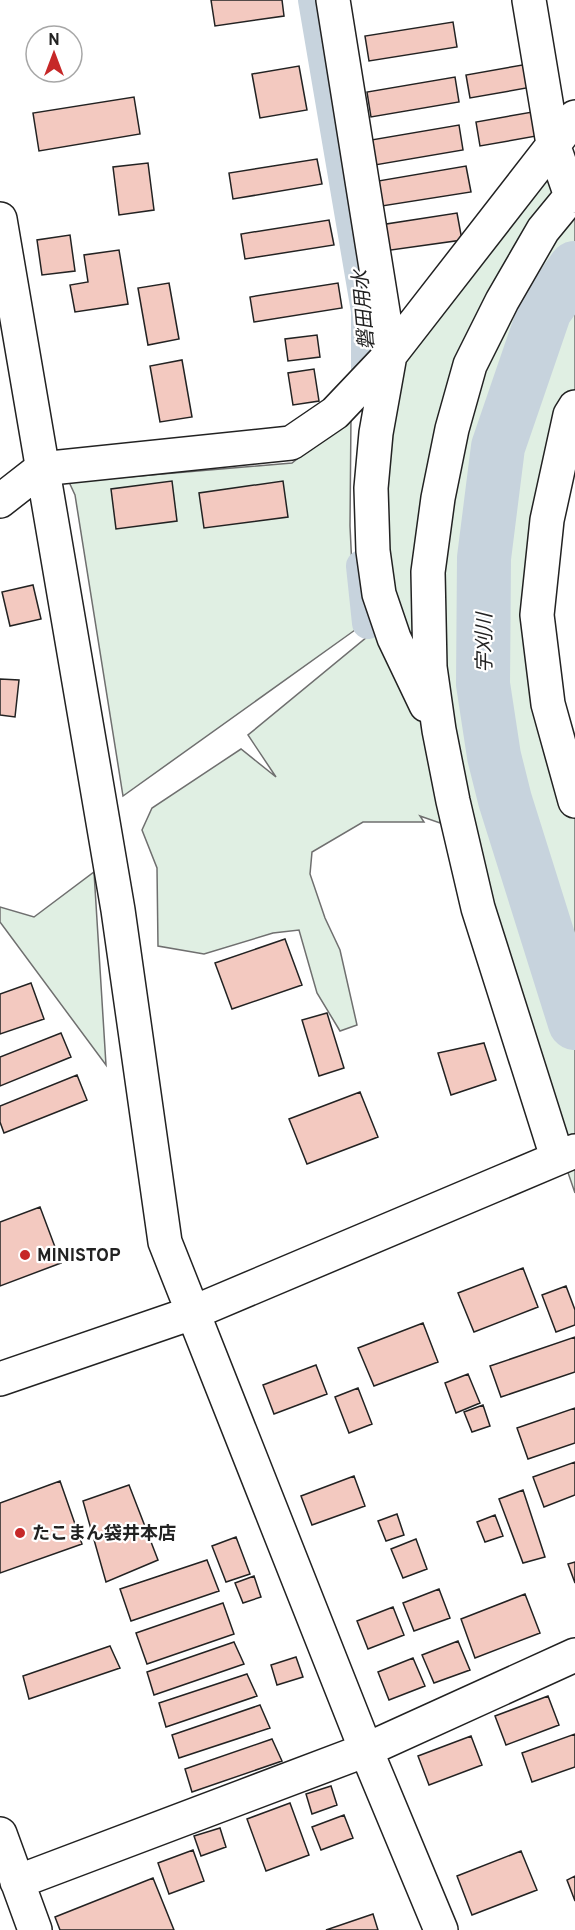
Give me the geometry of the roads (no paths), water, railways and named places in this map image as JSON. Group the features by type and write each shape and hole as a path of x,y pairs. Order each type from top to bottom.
{"street":[{"path":"333,0 390,355 376,433 371,488 374,562 379,594 394,638 439,730"},
{"path":"0,1379 192,1314 567,1154 478,908 453,801 430,667 428,572 438,498 452,429 470,365 502,301 543,230 573,193 553,144 529,0"},
{"path":"0,501 42,470 291,443 335,413 390,355 575,117"},
{"path":"0,219 118,910 165,1242 366,1750 441,1930"},
{"path":"575,407 570,416 547,520 537,615 548,704 575,801"},
{"path":"17,1882 366,1750 575,1655"},
{"path":"0,1834 35,1930"}],"waterway":[{"name":"磐田用水","path":"314,0 367,311 367,397"},
{"name":"宇刈川","path":"575,268 545,310 498,447 484,558 483,684 494,756 505,800 575,1023"},
{"name":"磐田用水","path":"362,566 368,623"}],"place":[{"name":"MINISTOP","path":"25,1255"},
{"name":"たこまん袋井本店","path":"20,1533"}]}
